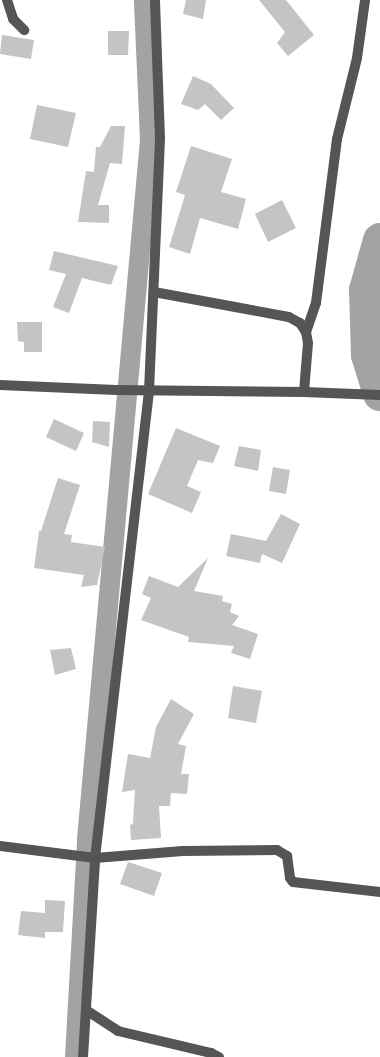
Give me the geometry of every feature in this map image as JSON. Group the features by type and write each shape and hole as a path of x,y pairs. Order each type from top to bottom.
{"street":[{"path":"7,0 13,19 24,30"},
{"path":"83,1057 95,858 147,390 154,292 160,138 155,0"},
{"path":"304,392 308,358 306,332 316,303 337,139 357,58 365,0"},
{"path":"154,292 289,317 300,323 306,332"},
{"path":"0,385 116,390 304,392 380,395"},
{"path":"0,846 74,857 95,858 183,852 277,850 287,856 290,878 293,882 380,892"},
{"path":"86,1010 118,1031 211,1053 219,1057"}],"building":[{"path":"186,0 206,0 203,19 183,14"},
{"path":"259,0 286,0 314,35 288,56 277,43 285,32"},
{"path":"108,31 129,31 128,55 108,55"},
{"path":"2,35 34,40 31,59 0,54"},
{"path":"193,76 211,84 234,108 221,120 205,104 198,110 181,104"},
{"path":"37,105 76,113 68,147 30,139"},
{"path":"111,126 125,126 122,164 110,163 98,205 109,205 109,223 78,222 86,171 94,172 96,147 100,147"},
{"path":"191,146 232,159 221,192 246,199 238,229 200,218 190,254 169,247 185,195 176,192"},
{"path":"282,200 296,228 268,242 255,214"},
{"path":"54,251 118,266 111,285 82,278 69,313 53,307 66,274 49,270"},
{"path":"17,322 42,322 42,352 24,352 24,342 18,341"},
{"path":"54,419 84,433 76,451 46,437"},
{"path":"93,421 110,422 109,447 92,442"},
{"path":"176,428 220,446 213,463 198,460 187,486 201,492 192,513 148,494"},
{"path":"239,446 261,450 258,471 234,466"},
{"path":"273,467 290,470 286,494 269,491"},
{"path":"58,478 80,485 64,534 72,535 71,542 105,547 97,585 81,587 84,575 34,568 39,531 41,531"},
{"path":"281,514 300,524 282,563 262,554 260,563 226,556 231,534 266,541"},
{"path":"208,558 194,591 223,596 222,601 232,604 230,612 239,616 232,625 258,634 250,659 231,653 234,646 188,642 189,637 141,620 151,598 142,594 149,576 178,587"},
{"path":"71,648 76,669 55,675 50,650"},
{"path":"233,686 262,691 256,723 228,718"},
{"path":"171,699 194,714 178,744 186,746 181,774 189,774 187,794 171,793 170,806 159,806 161,838 131,840 130,825 133,824 135,790 122,792 128,754 150,758 156,727"},
{"path":"128,862 162,873 154,896 120,884"},
{"path":"45,900 65,901 63,932 45,932 45,938 18,935 21,911 45,913"}],"waterway":[{"path":"75,1057 87,839 150,140 144,0"},
{"path":"380,240 366,290 368,355 380,394"}]}
